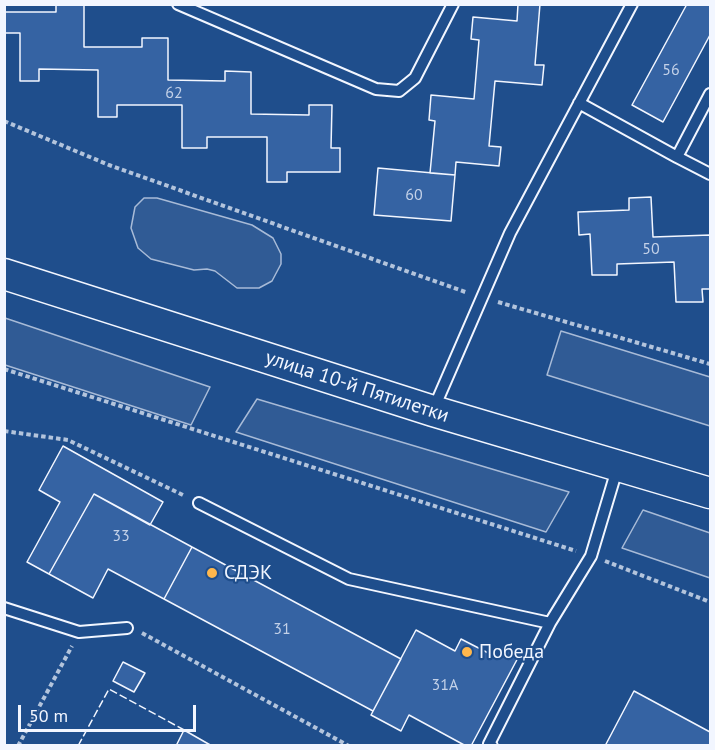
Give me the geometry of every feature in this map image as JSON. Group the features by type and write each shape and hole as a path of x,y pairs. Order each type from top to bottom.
{"main road":[{"name":"улица 10-й Пятилетки","path":"4,274 433,411 711,494"}],"lane":[{"path":"178,4 376,89 399,91 415,78 453,4"},
{"path":"433,411 510,233 632,4"},
{"path":"676,157 711,94"},
{"path":"579,104 711,174"},
{"path":"489,745 550,623 591,556 619,466"},
{"path":"199,503 349,579 550,623"},
{"path":"4,608 79,632 127,628"}],"path":[{"path":"4,121 109,165 482,298 711,364"},
{"path":"4,369 591,556 711,602"},
{"path":"4,431 68,440 199,503"},
{"path":"127,628 143,633 350,746"},
{"path":"18,746 79,632"}],"shaded area":[{"path":"144,198 157,198 252,225 273,238 281,254 281,264 272,281 259,288 237,288 215,271 194,270 151,259 138,248 131,228 135,207"},
{"path":"5,318 210,387 191,425 5,365"},
{"path":"561,331 710,377 710,426 547,375"},
{"path":"257,399 569,492 546,532 236,432"},
{"path":"643,510 710,533 710,578 622,548"}],"building":[{"path":"56,4 84,4 84,47 142,47 142,38 168,38 168,80 225,81 225,71 251,72 251,114 309,115 309,105 332,105 331,148 340,148 340,172 287,172 287,182 267,182 267,137 207,137 207,148 182,148 182,105 117,105 117,117 98,117 98,70 39,69 39,81 20,81 20,33 4,33 4,12 56,12"},
{"path":"518,4 540,4 535,65 544,65 542,85 495,81 489,146 501,147 499,166 456,162 455,175 430,173 435,121 429,120 431,95 474,99 479,40 471,39 473,17 517,21"},
{"path":"687,4 710,4 710,35 663,122 632,105"},
{"path":"378,168 455,175 451,221 374,215"},
{"path":"651,197 653,237 710,235 710,289 702,289 703,302 676,302 674,262 617,264 617,275 592,275 590,234 579,235 578,212 629,210 629,198"},
{"path":"63,446 163,502 150,525 94,494 49,574 27,562 60,502 39,490"},
{"path":"94,494 192,547 164,599 108,569 93,598 49,574"},
{"path":"192,547 401,659 373,711 164,599"},
{"path":"416,630 455,651 461,639 498,658 504,646 520,654 471,746 466,746 409,715 401,731 371,715"},
{"path":"123,662 145,673 134,692 113,681"},
{"path":"634,691 710,732 710,746 605,746"},
{"path":"184,730 212,746 176,746"}],"fence":[{"path":"78,746 109,689 186,731"}],"place":[{"name":"СДЭК","path":"212,573"},
{"name":"Победа","path":"467,652"}]}
